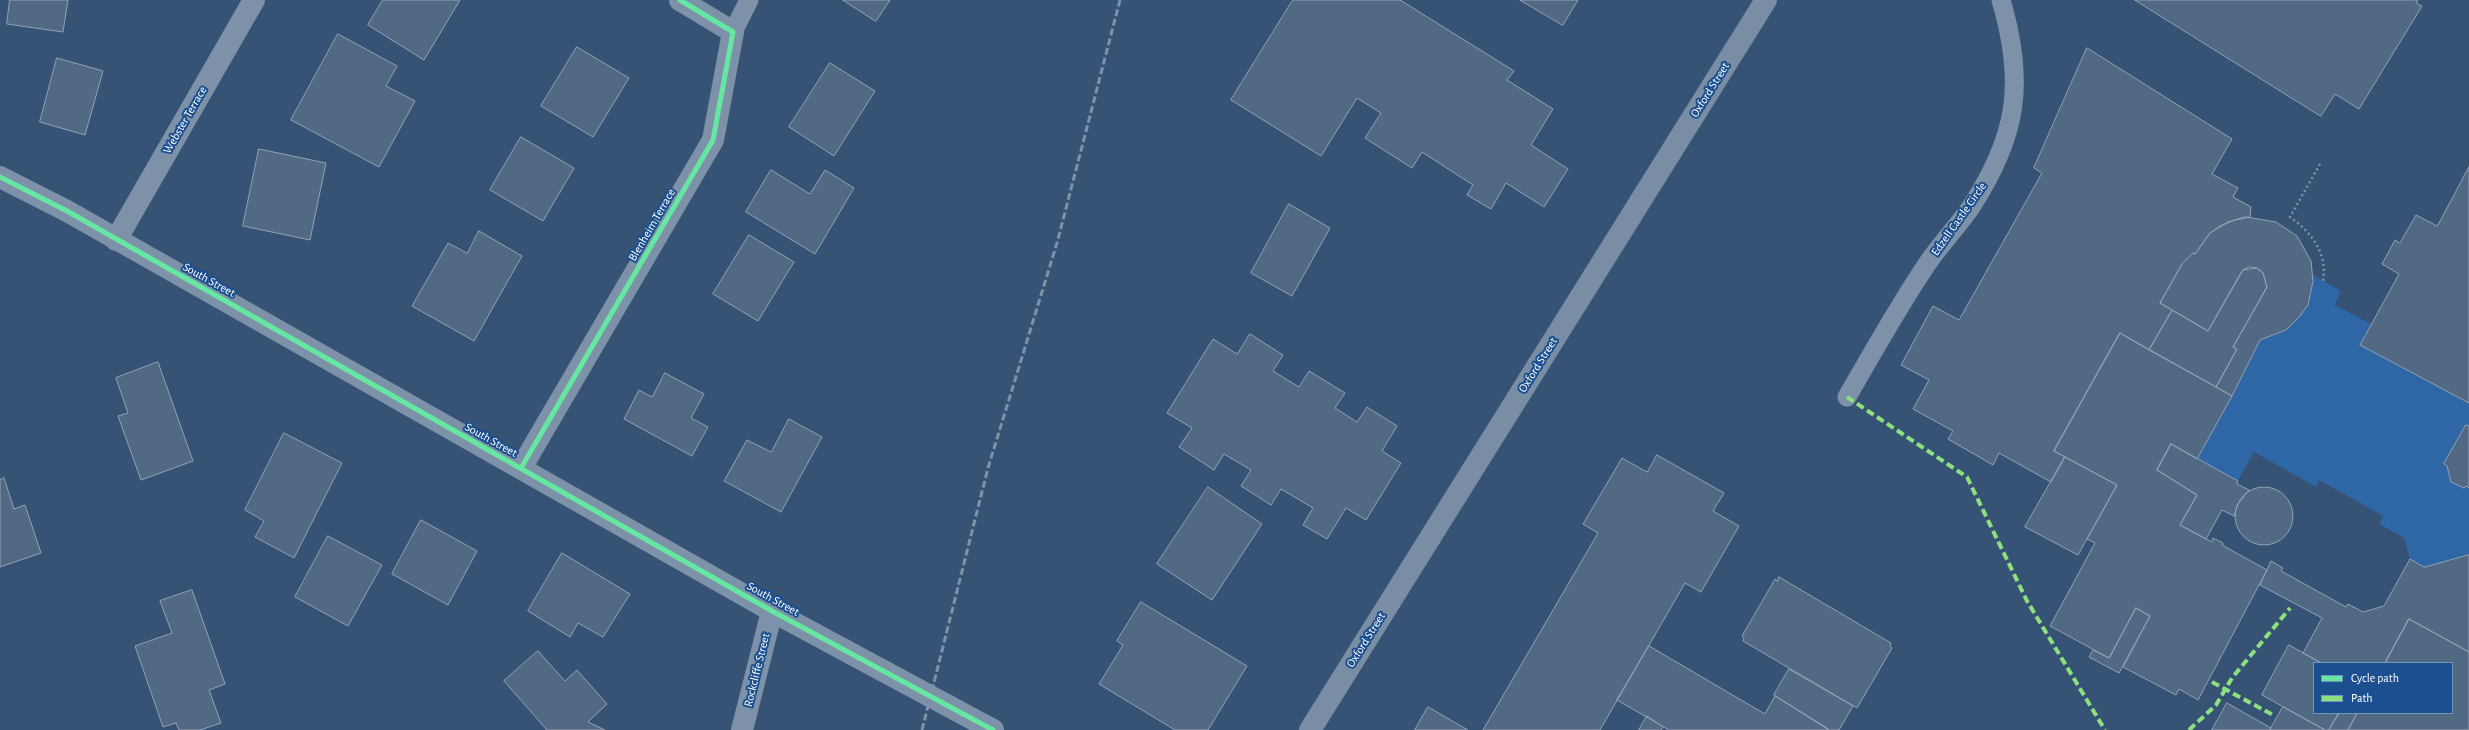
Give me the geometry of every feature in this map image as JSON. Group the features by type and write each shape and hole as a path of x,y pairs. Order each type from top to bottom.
{"main road":[{"name":"Oxford Street","path":"1314,726 1766,0"}],"street":[{"name":"Webster Terrace","path":"116,240 254,0"},
{"path":"680,0 733,32"},
{"name":"Blenheim Terrace","path":"522,468 713,140 733,32"},
{"name":"South Street","path":"0,177 116,240 522,468 772,611 993,730"},
{"name":"Rockcliffe Street","path":"742,730 772,611"}],"lane":[{"name":"Blenheim Terrace","path":"733,32 749,0"},
{"name":"Edzell Castle Circle","path":"1847,397 1905,298 1928,263 1970,208 2005,144 2016,90 2014,56 2001,0"}],"path":[{"path":"2320,164 2290,217 2309,232 2316,244 2325,270 2323,281"}],"shaded area":[{"path":"2313,275 2341,291 2335,305 2371,324 2360,345 2469,403 2469,426 2465,425 2444,464 2447,466 2452,482 2464,488 2466,486 2469,488 2469,555 2424,567 2410,559 2404,538 2379,524 2383,516 2319,480 2316,487 2254,452 2238,481 2197,459 2260,340 2272,336 2291,325 2304,309 2312,288"}],"building":[{"path":"10,0 68,0 63,32 7,24"},
{"path":"383,0 460,0 424,60 368,25"},
{"path":"843,0 890,0 876,21"},
{"path":"1293,0 1400,0 1514,71 1507,80 1553,109 1531,145 1568,169 1544,207 1506,183 1491,209 1467,195 1473,185 1422,152 1412,168 1365,138 1381,113 1357,98 1321,156 1231,100"},
{"path":"1520,0 1578,0 1563,25"},
{"path":"2135,0 2418,0 2416,3 2422,6 2359,109 2335,94 2321,116"},
{"path":"338,34 397,66 386,86 415,101 379,167 291,120"},
{"path":"577,47 629,78 593,137 541,106"},
{"path":"2087,48 2232,139 2212,174 2238,188 2233,197 2251,207 2250,217 2235,220 2220,226 2210,233 2195,254 2193,253 2182,264 2160,303 2172,310 2149,350 2120,333 2054,451 2065,457 2051,482 1999,453 1993,465 1948,439 1953,431 1913,409 1929,380 1901,365 1933,306 1959,320 2042,173 2034,168"},
{"path":"57,58 103,71 85,135 40,122"},
{"path":"830,63 875,91 834,156 789,127"},
{"path":"521,137 574,168 543,221 490,190"},
{"path":"259,149 326,163 310,240 243,226"},
{"path":"2469,167 2469,403 2360,345 2399,274 2382,264 2395,240 2400,243 2416,215 2437,226"},
{"path":"771,170 810,194 825,170 854,188 815,254 746,212"},
{"path":"1289,204 1330,228 1292,296 1251,273"},
{"path":"2246,217 2276,222 2297,236 2311,261 2313,281 2308,305 2300,316 2286,330 2260,340 2232,396 2216,387 2237,349 2233,347 2267,287 2263,273 2257,268 2243,270 2208,331 2160,303 2182,264 2193,253 2195,254 2210,233 2228,222"},
{"path":"479,231 522,256 474,341 412,306 448,243 467,253"},
{"path":"749,235 794,262 758,321 713,294"},
{"path":"2250,267 2257,268 2263,273 2267,287 2233,347 2237,349 2216,387 2149,350 2172,310 2208,331 2239,276 2243,270"},
{"path":"2120,333 2232,396 2197,459 2171,444 2157,470 2197,495 2180,525 2212,542 2213,538 2223,543 2222,545 2267,570 2198,700 2179,689 2176,695 2123,667 2150,616 2136,608 2109,658 2050,626 2095,543 2087,539 2117,485 2054,451"},
{"path":"1250,334 1283,355 1273,371 1299,387 1309,371 1345,393 1335,408 1357,422 1367,407 1397,426 1382,451 1401,463 1366,520 1346,508 1327,539 1303,525 1313,508 1281,489 1271,505 1241,486 1251,470 1224,454 1214,470 1179,447 1192,428 1167,413 1213,339 1237,354"},
{"path":"158,362 193,461 141,480 118,416 128,413 116,378"},
{"path":"665,373 704,394 691,418 708,427 692,456 624,419 639,390 652,397"},
{"path":"789,419 822,437 781,512 724,481 747,440 771,452"},
{"path":"2466,425 2469,426 2469,488 2466,486 2464,488 2451,482 2447,466 2444,464"},
{"path":"284,433 342,463 294,558 255,537 264,521 245,510"},
{"path":"2171,444 2238,481 2237,484 2249,490 2238,504 2234,516 2222,510 2206,539 2180,525 2197,495 2157,470"},
{"path":"1657,455 1724,493 1713,511 1739,526 1701,592 1685,583 1600,730 1483,730 1598,533 1583,524 1622,458 1647,472"},
{"path":"2065,457 2117,485 2078,555 2025,527"},
{"path":"4,478 14,509 25,505 41,553 0,567 0,480"},
{"path":"1208,487 1262,524 1212,600 1157,564"},
{"path":"2258,487 2270,487 2285,495 2293,510 2293,522 2285,537 2270,545 2258,545 2243,537 2235,522 2235,510 2243,495"},
{"path":"421,520 477,551 448,605 392,574"},
{"path":"328,536 382,565 348,626 295,597"},
{"path":"562,553 630,594 603,637 578,623 570,637 528,611"},
{"path":"2469,555 2469,652 2409,619 2386,662 2319,662 2303,653 2322,618 2260,585 2271,561 2283,568 2281,571 2346,607 2348,604 2363,612 2384,606 2410,559 2424,567"},
{"path":"1779,577 1891,643 1890,646 1892,648 1857,708 1743,641 1744,638 1742,636 1775,579 1777,581"},
{"path":"192,590 225,684 209,690 221,723 200,730 179,730 176,723 163,727 135,646 172,633 160,601"},
{"path":"1141,602 1247,666 1208,730 1175,730 1099,684 1123,645 1117,641"},
{"path":"2136,608 2150,616 2119,673 2089,657 2093,650 2109,658"},
{"path":"2409,619 2469,652 2469,730 2348,730 2356,714 2453,714 2453,662 2386,662"},
{"path":"2289,645 2319,662 2313,662 2313,714 2338,714 2329,730 2325,730 2262,695"},
{"path":"1649,646 1765,714 1775,696 1829,730 1669,730 1617,700"},
{"path":"538,651 565,681 577,670 607,704 588,722 605,730 547,730 504,681"},
{"path":"1789,669 1853,706 1839,730 1830,730 1774,695"},
{"path":"2227,703 2271,728 2270,730 2212,730"},
{"path":"1428,707 1468,730 1415,730"},
{"path":"2283,707 2325,730 2270,730"},
{"path":"2338,714 2356,714 2348,730 2329,730"},
{"path":"1647,716 1663,727 1661,730 1639,730"}],"railway":[{"path":"922,730 988,468 1057,243 1120,0"}],"marked path":[{"path":"1847,397 1967,477 2027,601 2105,730"},
{"path":"2189,730 2216,705 2232,678 2290,608"},
{"path":"2212,682 2273,715"}],"cycle path":[{"path":"521,468 713,140 733,32 680,0"},
{"path":"0,177 67,211 772,611 993,730"}]}
